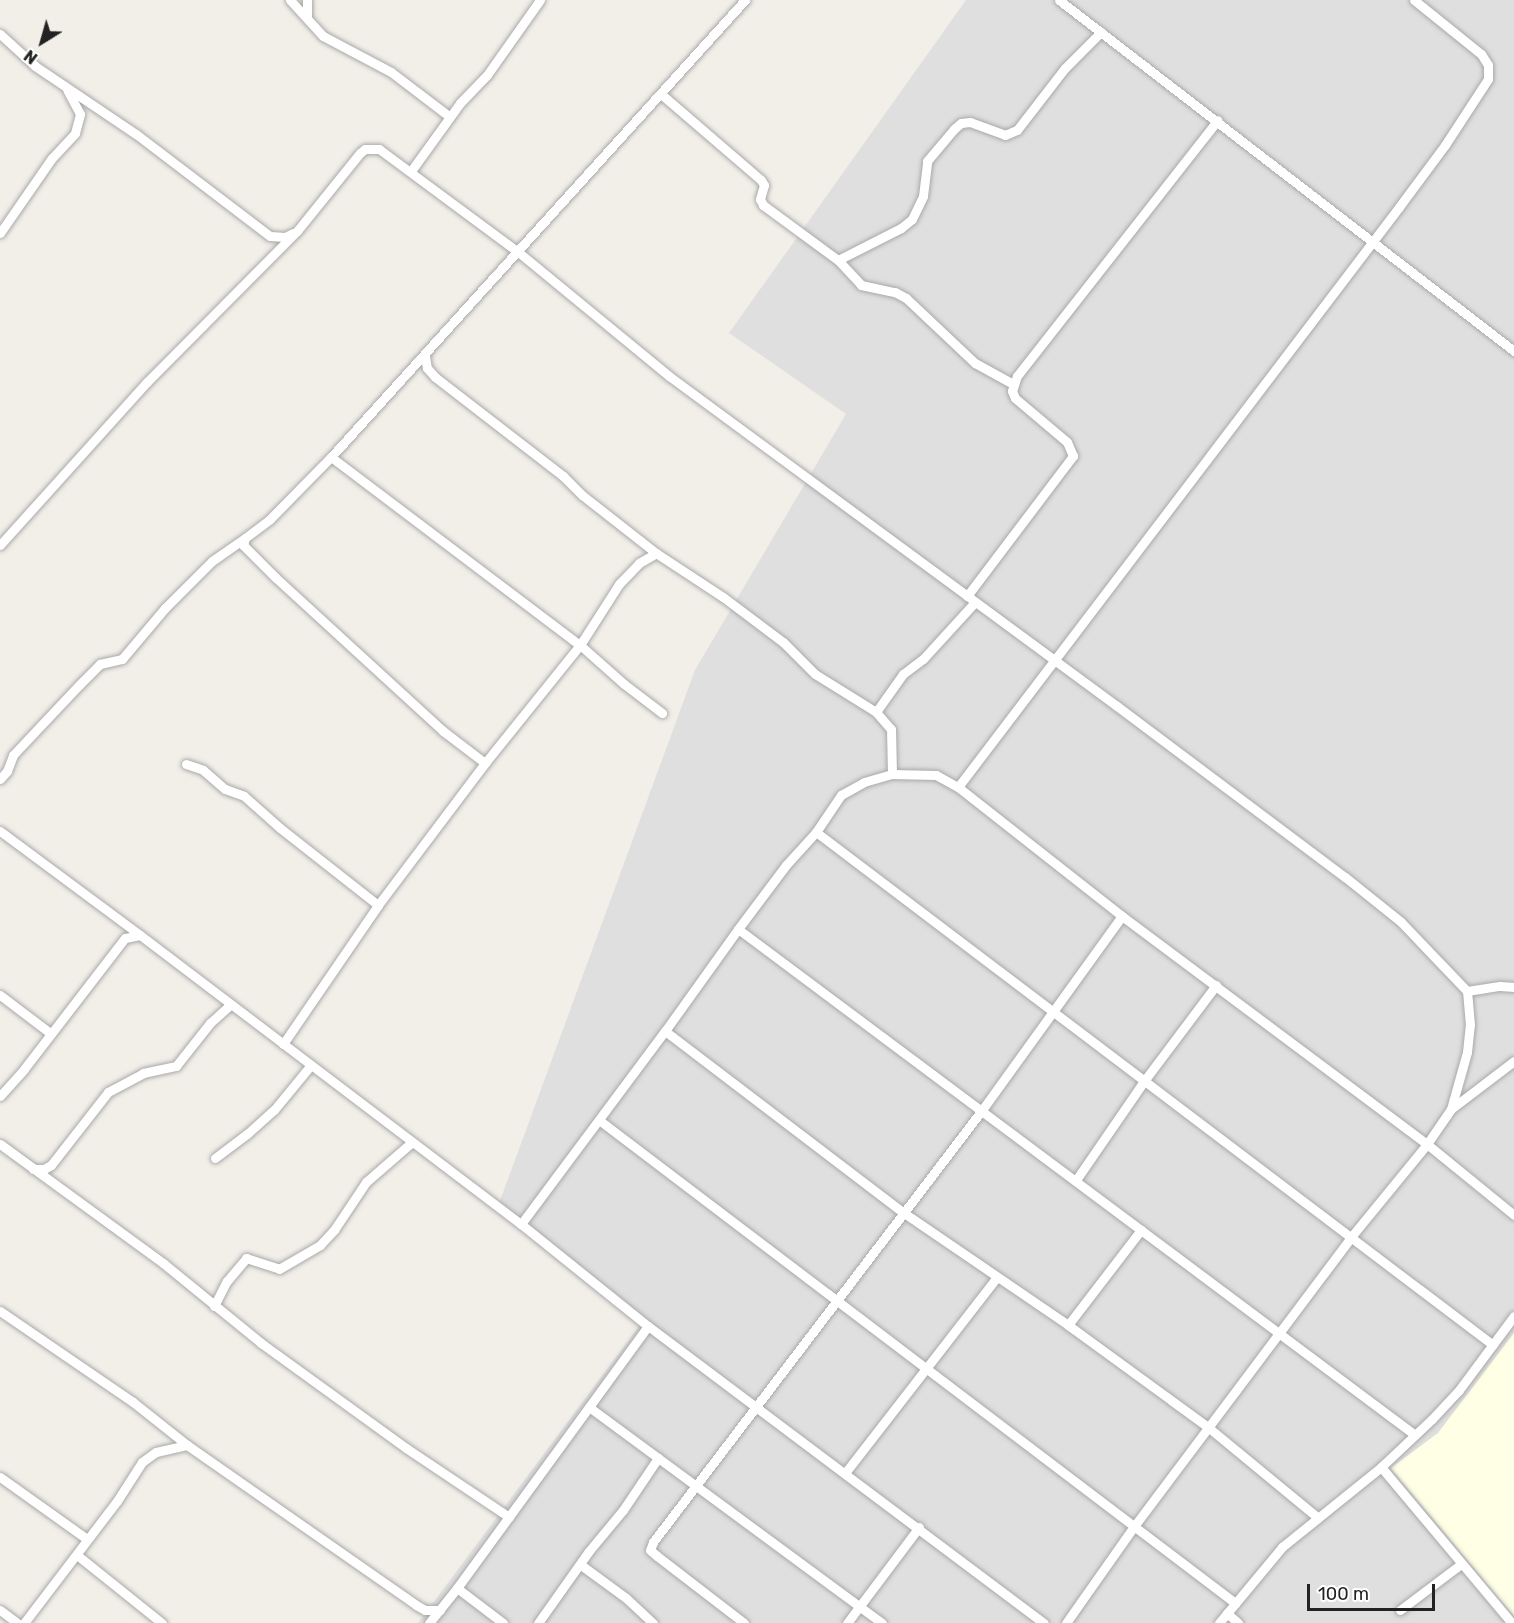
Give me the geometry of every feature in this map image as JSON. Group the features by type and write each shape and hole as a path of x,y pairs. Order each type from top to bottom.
{"street":[{"path":"290,0 323,36 391,72 450,117"},
{"path":"307,0 307,17"},
{"path":"411,171 450,117 487,75 540,0"},
{"path":"0,779 7,771 13,755 100,664 122,659 165,608 212,561 270,519 331,457 425,356 745,0"},
{"path":"1059,0 1218,120 1514,351"},
{"path":"958,787 1056,661 1445,145 1488,79 1488,66 1481,54 1414,0"},
{"path":"838,260 881,240 912,219 923,195 927,161 954,129 961,123 970,122 1005,135 1017,130 1065,68 1101,32"},
{"path":"0,34 35,66 136,134 270,236 285,237 297,231"},
{"path":"0,233 52,158 75,133 80,114 66,89"},
{"path":"661,94 761,180 764,185 760,199 763,205 838,260 861,285 895,292 906,298 975,363 1013,384"},
{"path":"876,712 903,674 923,659 971,599 1073,456 1067,442 1015,398 1013,384 1218,120"},
{"path":"0,545 147,382 258,274 365,149 379,149 517,251 669,376 1056,661 1401,922 1467,991 1470,1025 1467,1052 1451,1109"},
{"path":"425,356 427,368 435,377 563,476 582,495 656,554 723,597 783,642 815,674 876,712 891,729 892,774"},
{"path":"331,457 580,645 624,684 662,713"},
{"path":"244,538 243,545 276,578 443,731 485,763"},
{"path":"283,1044 378,905 485,763 580,645 629,572 656,554"},
{"path":"186,764 203,770 225,789 244,796 280,828 378,905"},
{"path":"521,1224 738,929 786,865 816,832 841,795 864,782 892,774 936,775 958,787 1122,916 1427,1144 1514,1215"},
{"path":"0,831 521,1224 648,1326 919,1527 1044,1623"},
{"path":"816,832 1493,1345"},
{"path":"744,1623 650,1550 653,1542 982,1110 1122,916"},
{"path":"738,929 1415,1435"},
{"path":"0,1096 125,938 140,935"},
{"path":"1076,1180 1144,1081 1216,985"},
{"path":"1467,991 1500,986 1514,987"},
{"path":"0,995 50,1033"},
{"path":"33,1169 44,1169 51,1165 108,1092 143,1073 176,1066 217,1014 230,1005"},
{"path":"665,1031 904,1213 1068,1325 1209,1428 1318,1518"},
{"path":"1066,1623 1134,1525 1351,1237 1427,1144 1451,1109 1514,1061"},
{"path":"214,1158 248,1134 274,1110 311,1065"},
{"path":"599,1120 1235,1602"},
{"path":"214,1306 227,1281 246,1258 279,1269 320,1245 366,1182 412,1142"},
{"path":"0,1144 163,1263 214,1306 406,1448 509,1517"},
{"path":"1068,1325 1141,1230"},
{"path":"845,1473 998,1277"},
{"path":"0,1311 133,1402 187,1445 416,1605 425,1610 440,1610"},
{"path":"1220,1623 1282,1547 1381,1467 1459,1390 1514,1316"},
{"path":"429,1623 648,1326"},
{"path":"589,1407 882,1623"},
{"path":"24,1623 117,1501 142,1462 156,1452 187,1445"},
{"path":"538,1623 623,1510 658,1458"},
{"path":"1381,1467 1512,1623"},
{"path":"0,1477 87,1539"},
{"path":"847,1623 919,1527"},
{"path":"77,1555 162,1623"},
{"path":"1400,1610 1461,1564"},
{"path":"581,1565 626,1598 653,1623"},
{"path":"457,1588 503,1623"},
{"path":"0,1610 17,1623"},
{"path":"1227,1613 1238,1623"}],"shaded area":[{"path":"966,0 1514,0 1514,1623 418,1623 642,1322 497,1209 695,670 846,414 729,333"},
{"path":"1514,1333 1514,1616 1391,1468 1438,1433"}]}
